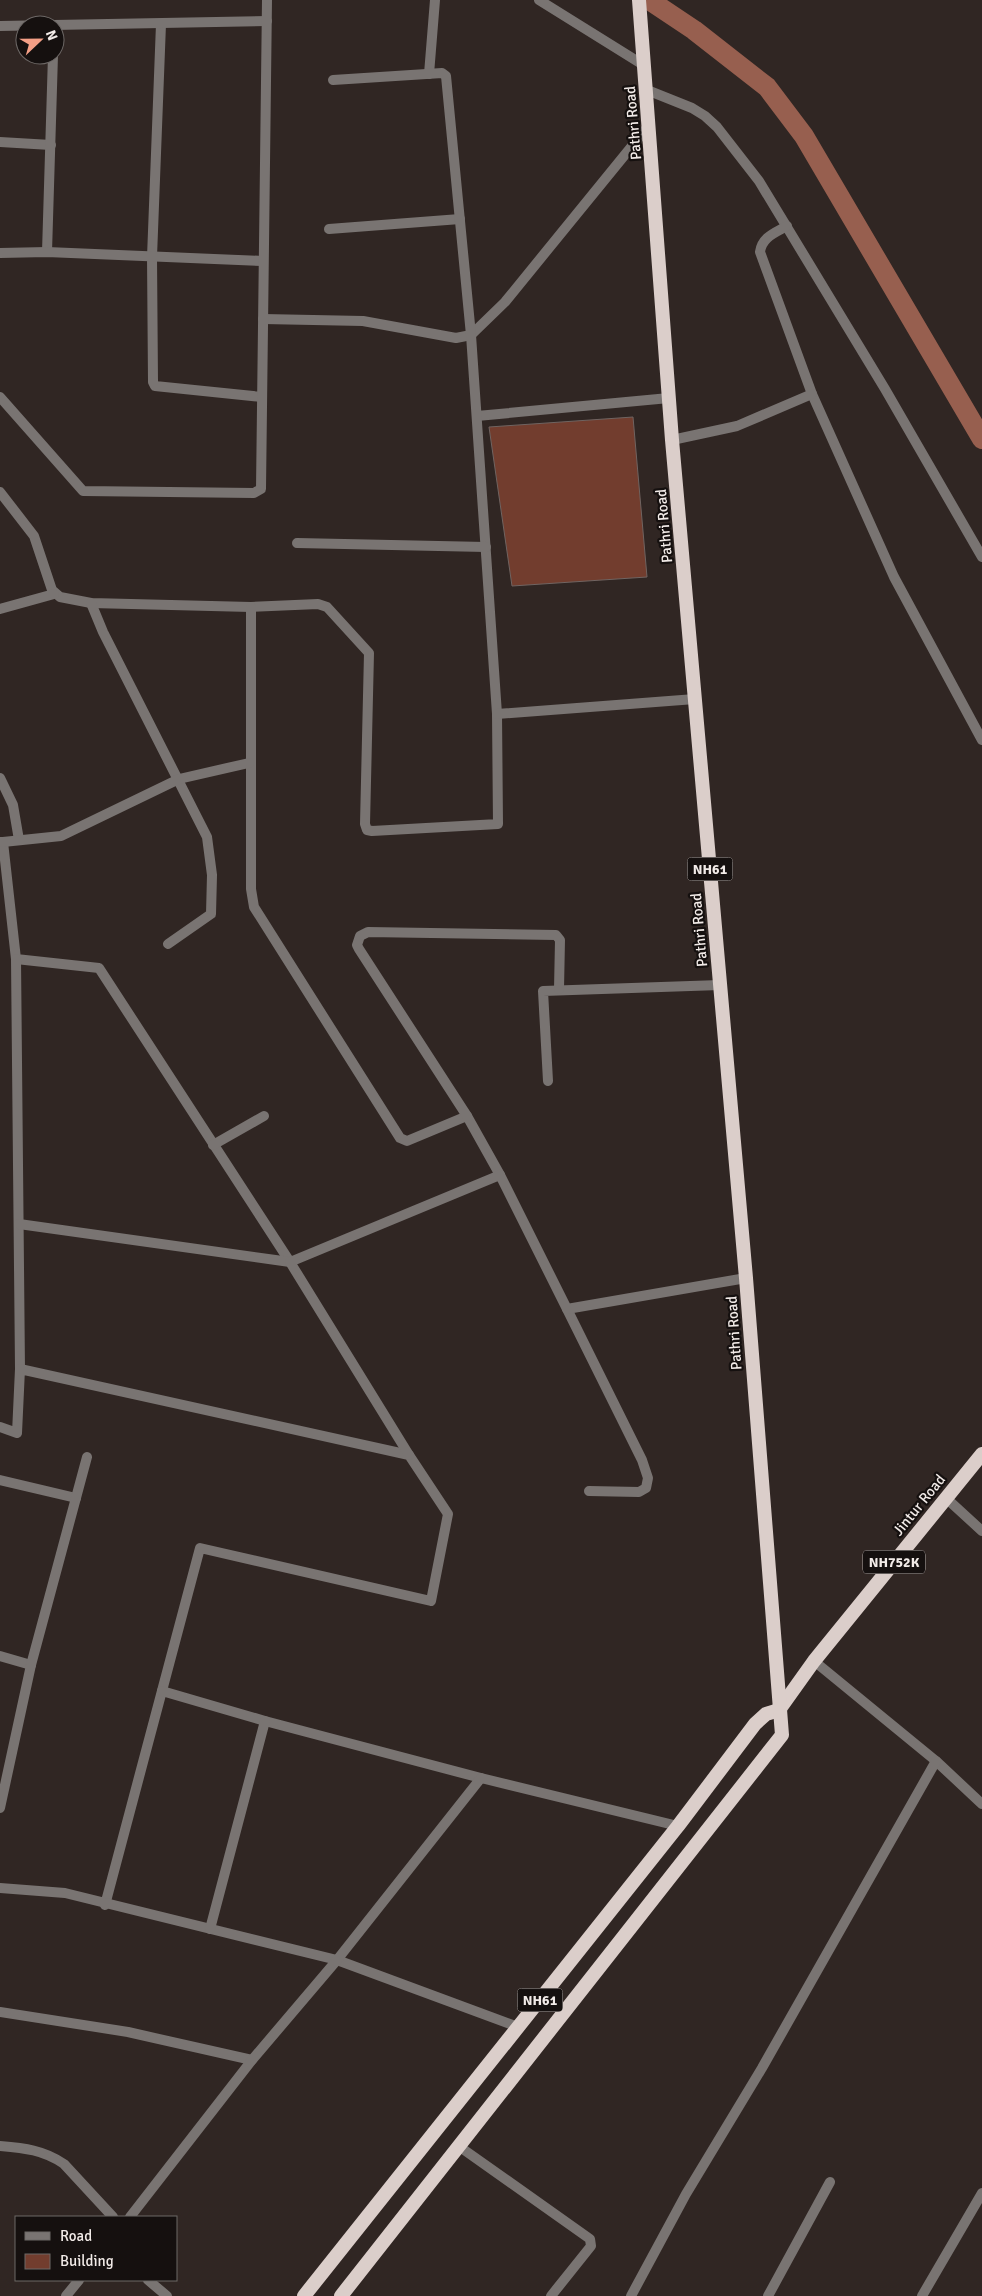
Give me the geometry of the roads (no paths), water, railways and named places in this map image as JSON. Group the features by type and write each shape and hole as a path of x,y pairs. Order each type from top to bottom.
{"highway":[{"name":"Pathri Road","path":"639,0 650,124 672,440 746,1278 779,1710"},
{"name":"Jintur Road","path":"810,1666 982,1454"},
{"name":"NH752K","path":"779,1710 810,1666"},
{"name":"NH61","path":"304,2296 678,1826 759,1720 766,1714 779,1710 782,1735 341,2296"}],"street":[{"path":"0,398 83,491 254,493 259,491 261,487 267,0"},
{"path":"429,74 435,0"},
{"path":"539,0 645,66"},
{"path":"65,24 267,21"},
{"path":"161,24 152,256 154,385 262,397"},
{"path":"0,26 15,25"},
{"path":"47,252 52,65"},
{"path":"0,609 54,594 91,603 250,607 323,605 332,609 367,649 365,824 369,831 498,824 497,714 477,416 446,76 444,73 333,80"},
{"path":"647,90 699,111 711,121 759,181 885,389 982,557"},
{"path":"263,319 354,320 456,338 471,335 528,276 650,124"},
{"path":"0,142 51,145"},
{"path":"329,229 460,219"},
{"path":"787,226 768,237 762,244 760,252 812,394 894,578 982,740"},
{"path":"0,253 47,252 263,261"},
{"path":"672,440 737,426 812,394"},
{"path":"477,416 669,398"},
{"path":"0,492 34,536 54,594"},
{"path":"297,543 486,547"},
{"path":"91,603 103,632 207,837 212,875 212,914 168,944"},
{"path":"250,607 249,763 251,897 257,915 400,1138 407,1140 467,1116"},
{"path":"497,714 695,699"},
{"path":"0,1428 17,1433 20,1369 16,959 1,842 61,836 179,779 249,763"},
{"path":"0,778 13,805 19,840"},
{"path":"559,990 560,940 556,934 368,932 360,936 357,945 467,1116 500,1175 642,1460 648,1478 646,1488 639,1492 589,1491"},
{"path":"16,959 99,968 290,1262 409,1455 448,1514 431,1600 200,1548 105,1905"},
{"path":"548,1081 542,991 720,985"},
{"path":"213,1145 264,1116"},
{"path":"19,1224 290,1262 500,1175"},
{"path":"567,1309 746,1278"},
{"path":"20,1369 409,1455"},
{"path":"0,1808 32,1665 87,1458"},
{"path":"0,1480 76,1498"},
{"path":"946,1498 982,1531"},
{"path":"0,1656 32,1665"},
{"path":"810,1666 936,1762 982,1804"},
{"path":"162,1691 265,1722 481,1778 678,1826"},
{"path":"210,1929 265,1722"},
{"path":"631,2296 686,2194 762,2068 936,1762"},
{"path":"131,2216 252,2060 337,1960 481,1778"},
{"path":"0,1888 65,1893 105,1905 337,1960 518,2027"},
{"path":"0,2012 128,2032 252,2060"},
{"path":"0,2146 31,2149 56,2159 112,2216"},
{"path":"460,2147 590,2239 590,2246 551,2296"},
{"path":"768,2296 830,2182"},
{"path":"922,2296 982,2193"},
{"path":"66,2296 78,2281"},
{"path":"149,2281 167,2296"}],"waterway":[{"path":"649,0 694,30 767,87 804,136 982,439"}]}
